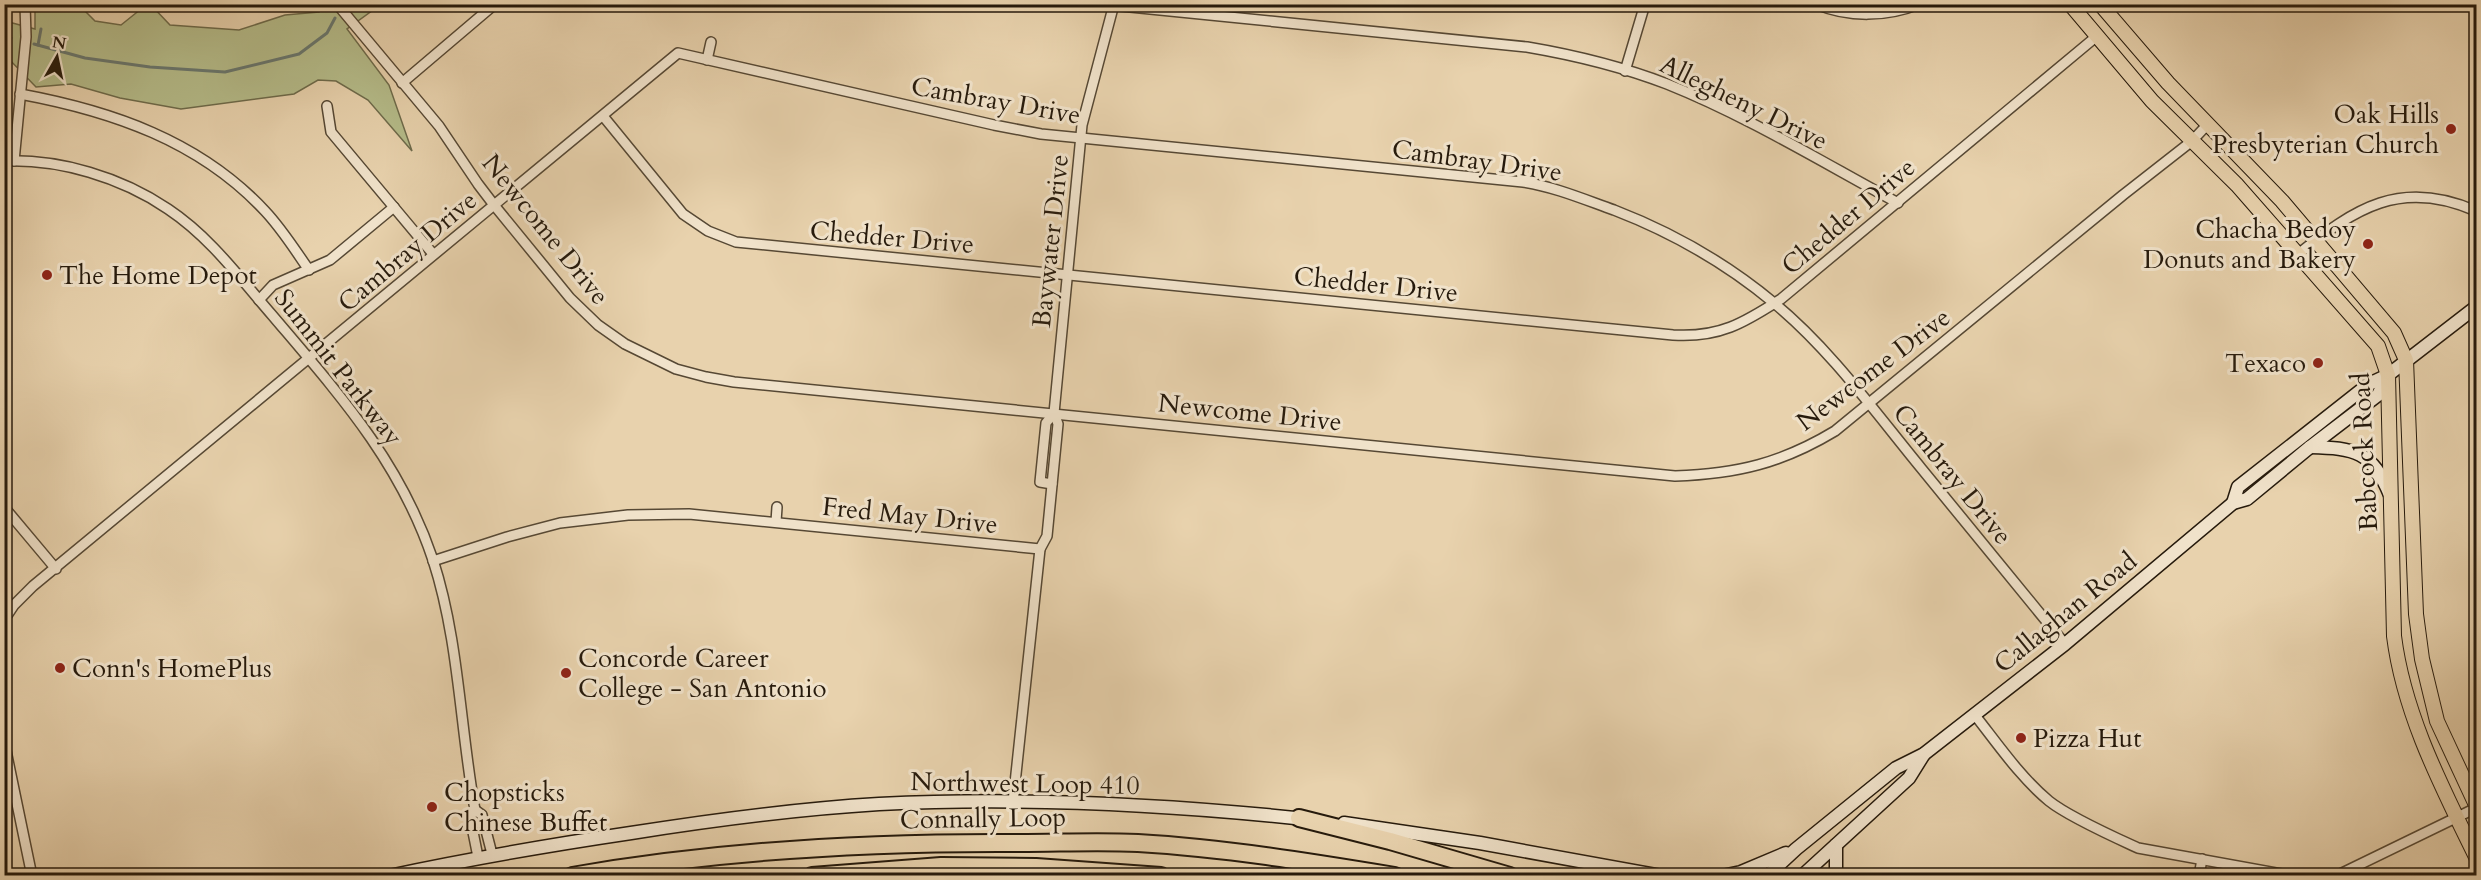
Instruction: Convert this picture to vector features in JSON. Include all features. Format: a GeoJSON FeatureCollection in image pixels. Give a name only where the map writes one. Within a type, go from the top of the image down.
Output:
{"type":"FeatureCollection","features":[{"type":"Feature","properties":{"kind":"highway"},"geometry":{"type":"LineString","coordinates":[[1299,818],[1510,876]]}},
{"type":"Feature","properties":{"kind":"highway","name":"Connally Loop"},"geometry":{"type":"LineString","coordinates":[[572,876],[638,864],[744,854],[855,846],[970,842],[1138,843],[1316,863],[1395,876]]}},
{"type":"Feature","properties":{"kind":"highway","name":"Connally Loop"},"geometry":{"type":"LineString","coordinates":[[812,876],[941,866],[1036,867],[1161,876]]}},
{"type":"Feature","properties":{"kind":"main road","name":"Babcock Road"},"geometry":{"type":"LineString","coordinates":[[2070,4],[2152,101],[2237,185],[2378,346],[2388,375],[2394,636],[2398,664],[2431,763],[2476,857]]}},
{"type":"Feature","properties":{"kind":"main road","name":"Babcock Road"},"geometry":{"type":"LineString","coordinates":[[2100,4],[2159,74],[2260,177],[2394,333],[2406,360],[2418,627],[2429,693],[2437,721],[2476,806]]}},
{"type":"Feature","properties":{"kind":"main road","name":"Callaghan Road"},"geometry":{"type":"LineString","coordinates":[[2233,503],[2238,487],[2369,384],[2388,375],[2476,307]]}},
{"type":"Feature","properties":{"kind":"main road","name":"Callaghan Road"},"geometry":{"type":"LineString","coordinates":[[1767,876],[1796,849],[1896,768],[1924,754],[2065,644],[2233,503],[2247,498],[2378,395],[2388,375]]}},
{"type":"Feature","properties":{"kind":"main road"},"geometry":{"type":"LineString","coordinates":[[2310,447],[2340,448],[2362,455],[2381,473],[2390,497]]}},
{"type":"Feature","properties":{"kind":"main road","name":"Callaghan Road"},"geometry":{"type":"LineString","coordinates":[[1802,876],[1909,778],[1924,754]]}},
{"type":"Feature","properties":{"kind":"main road"},"geometry":{"type":"LineString","coordinates":[[2431,763],[2453,757]]}},
{"type":"Feature","properties":{"kind":"main road","name":"Northwest Loop 410"},"geometry":{"type":"LineString","coordinates":[[389,876],[492,854],[780,813],[880,804],[1013,802],[1167,807],[1299,818],[1413,831],[1660,876]]}},
{"type":"Feature","properties":{"kind":"main road"},"geometry":{"type":"LineString","coordinates":[[1836,844],[1836,876]]}},
{"type":"Feature","properties":{"kind":"main road"},"geometry":{"type":"LineString","coordinates":[[1722,876],[1741,872],[1796,849]]}},
{"type":"Feature","properties":{"kind":"street"},"geometry":{"type":"LineString","coordinates":[[9,161],[26,37],[25,4]]}},
{"type":"Feature","properties":{"kind":"street","name":"Newcome Drive"},"geometry":{"type":"LineString","coordinates":[[337,4],[439,126],[478,184],[570,298],[598,326],[625,344],[676,369],[734,382],[1675,476],[1732,472],[1759,466],[1786,457],[1835,431],[2192,141],[2207,125]]}},
{"type":"Feature","properties":{"kind":"street"},"geometry":{"type":"LineString","coordinates":[[402,83],[495,4]]}},
{"type":"Feature","properties":{"kind":"street","name":"Allegheny Drive"},"geometry":{"type":"LineString","coordinates":[[1100,4],[1527,47],[1625,70],[1666,84],[1725,110],[1898,203]]}},
{"type":"Feature","properties":{"kind":"street"},"geometry":{"type":"LineString","coordinates":[[1625,70],[1645,4]]}},
{"type":"Feature","properties":{"kind":"street"},"geometry":{"type":"LineString","coordinates":[[1816,4],[1835,10],[1865,14],[1895,12],[1919,4]]}},
{"type":"Feature","properties":{"kind":"street","name":"Baywater Drive"},"geometry":{"type":"LineString","coordinates":[[1013,802],[1040,549],[1047,536],[1058,424],[1054,413],[1081,138],[1085,111],[1114,5]]}},
{"type":"Feature","properties":{"kind":"street","name":"Chedder Drive"},"geometry":{"type":"LineString","coordinates":[[603,116],[683,214],[708,231],[736,242],[1686,336],[1713,333],[1732,327],[1751,319],[1774,303],[1898,203],[2097,36]]}},
{"type":"Feature","properties":{"kind":"street"},"geometry":{"type":"LineString","coordinates":[[707,60],[711,42]]}},
{"type":"Feature","properties":{"kind":"street","name":"Cambray Drive"},"geometry":{"type":"LineString","coordinates":[[4,620],[14,605],[56,569],[678,53],[994,125],[1081,138],[1545,185],[1638,219],[1674,236],[1734,273],[1774,303],[1830,359],[1869,404],[2065,644]]}},
{"type":"Feature","properties":{"kind":"street"},"geometry":{"type":"LineString","coordinates":[[20,94],[113,116],[158,133],[187,148],[213,165],[250,195],[281,229],[309,270]]}},
{"type":"Feature","properties":{"kind":"street"},"geometry":{"type":"LineString","coordinates":[[327,106],[331,132],[433,254]]}},
{"type":"Feature","properties":{"kind":"street","name":"Summit Parkway"},"geometry":{"type":"LineString","coordinates":[[9,161],[49,164],[108,179],[146,196],[193,227],[217,249],[362,423],[393,470],[417,517],[433,561],[451,635],[467,765],[475,810],[482,815],[492,854]]}},
{"type":"Feature","properties":{"kind":"street"},"geometry":{"type":"LineString","coordinates":[[2297,255],[2355,212],[2395,199],[2437,198],[2476,211]]}},
{"type":"Feature","properties":{"kind":"street"},"geometry":{"type":"LineString","coordinates":[[259,300],[273,285],[330,260],[394,207]]}},
{"type":"Feature","properties":{"kind":"street","name":"Baywater Drive"},"geometry":{"type":"LineString","coordinates":[[1052,484],[1040,482],[1046,423],[1054,413]]}},
{"type":"Feature","properties":{"kind":"street"},"geometry":{"type":"LineString","coordinates":[[1041,471],[1053,472]]}},
{"type":"Feature","properties":{"kind":"street"},"geometry":{"type":"LineString","coordinates":[[4,507],[56,569]]}},
{"type":"Feature","properties":{"kind":"street"},"geometry":{"type":"LineString","coordinates":[[776,522],[777,507]]}},
{"type":"Feature","properties":{"kind":"street","name":"Fred May Drive"},"geometry":{"type":"LineString","coordinates":[[433,561],[560,523],[628,515],[689,514],[1040,549]]}},
{"type":"Feature","properties":{"kind":"street"},"geometry":{"type":"LineString","coordinates":[[1974,714],[2032,786],[2050,802],[2119,839],[2138,848],[2293,876]]}},
{"type":"Feature","properties":{"kind":"street"},"geometry":{"type":"LineString","coordinates":[[4,741],[32,876]]}},
{"type":"Feature","properties":{"kind":"street"},"geometry":{"type":"LineString","coordinates":[[2336,876],[2476,806]]}},
{"type":"Feature","properties":{"kind":"street","name":"Summit Parkway"},"geometry":{"type":"LineString","coordinates":[[475,810],[470,817],[478,857]]}},
{"type":"Feature","properties":{"kind":"street"},"geometry":{"type":"LineString","coordinates":[[2199,876],[2202,859]]}},
{"type":"Feature","properties":{"kind":"green space"},"geometry":{"type":"Polygon","coordinates":[[[35,5],[79,5],[95,21],[121,25],[146,5],[151,5],[170,25],[239,30],[285,15],[319,12],[329,5],[380,5],[347,29],[389,85],[412,151],[368,100],[336,81],[318,80],[294,94],[181,109],[120,98],[71,84],[36,87],[5,55],[5,21],[35,29],[35,5]]]}},
{"type":"Feature","properties":{"kind":"waterway"},"geometry":{"type":"LineString","coordinates":[[34,44],[85,58],[150,67],[225,72],[299,54],[327,33],[335,18]]}},
{"type":"Feature","properties":{"kind":"waterway"},"geometry":{"type":"LineString","coordinates":[[38,45],[41,29]]}},
{"type":"Feature","properties":{"kind":"waterway"},"geometry":{"type":"LineString","coordinates":[[4,36],[11,38]]}},
{"type":"Feature","properties":{"kind":"place","name":"Oak Hills Presbyterian Church"},"geometry":{"type":"Point","coordinates":[2451,129]}},
{"type":"Feature","properties":{"kind":"place","name":"Chacha Bedoy Donuts and Bakery"},"geometry":{"type":"Point","coordinates":[2368,244]}},
{"type":"Feature","properties":{"kind":"place","name":"The Home Depot"},"geometry":{"type":"Point","coordinates":[47,275]}},
{"type":"Feature","properties":{"kind":"place","name":"Texaco"},"geometry":{"type":"Point","coordinates":[2318,363]}},
{"type":"Feature","properties":{"kind":"place","name":"Conn's HomePlus"},"geometry":{"type":"Point","coordinates":[60,668]}},
{"type":"Feature","properties":{"kind":"place","name":"Concorde Career College - San Antonio"},"geometry":{"type":"Point","coordinates":[566,673]}},
{"type":"Feature","properties":{"kind":"place","name":"Pizza Hut"},"geometry":{"type":"Point","coordinates":[2021,738]}},
{"type":"Feature","properties":{"kind":"place","name":"Chopsticks Chinese Buffet"},"geometry":{"type":"Point","coordinates":[432,807]}}]}
